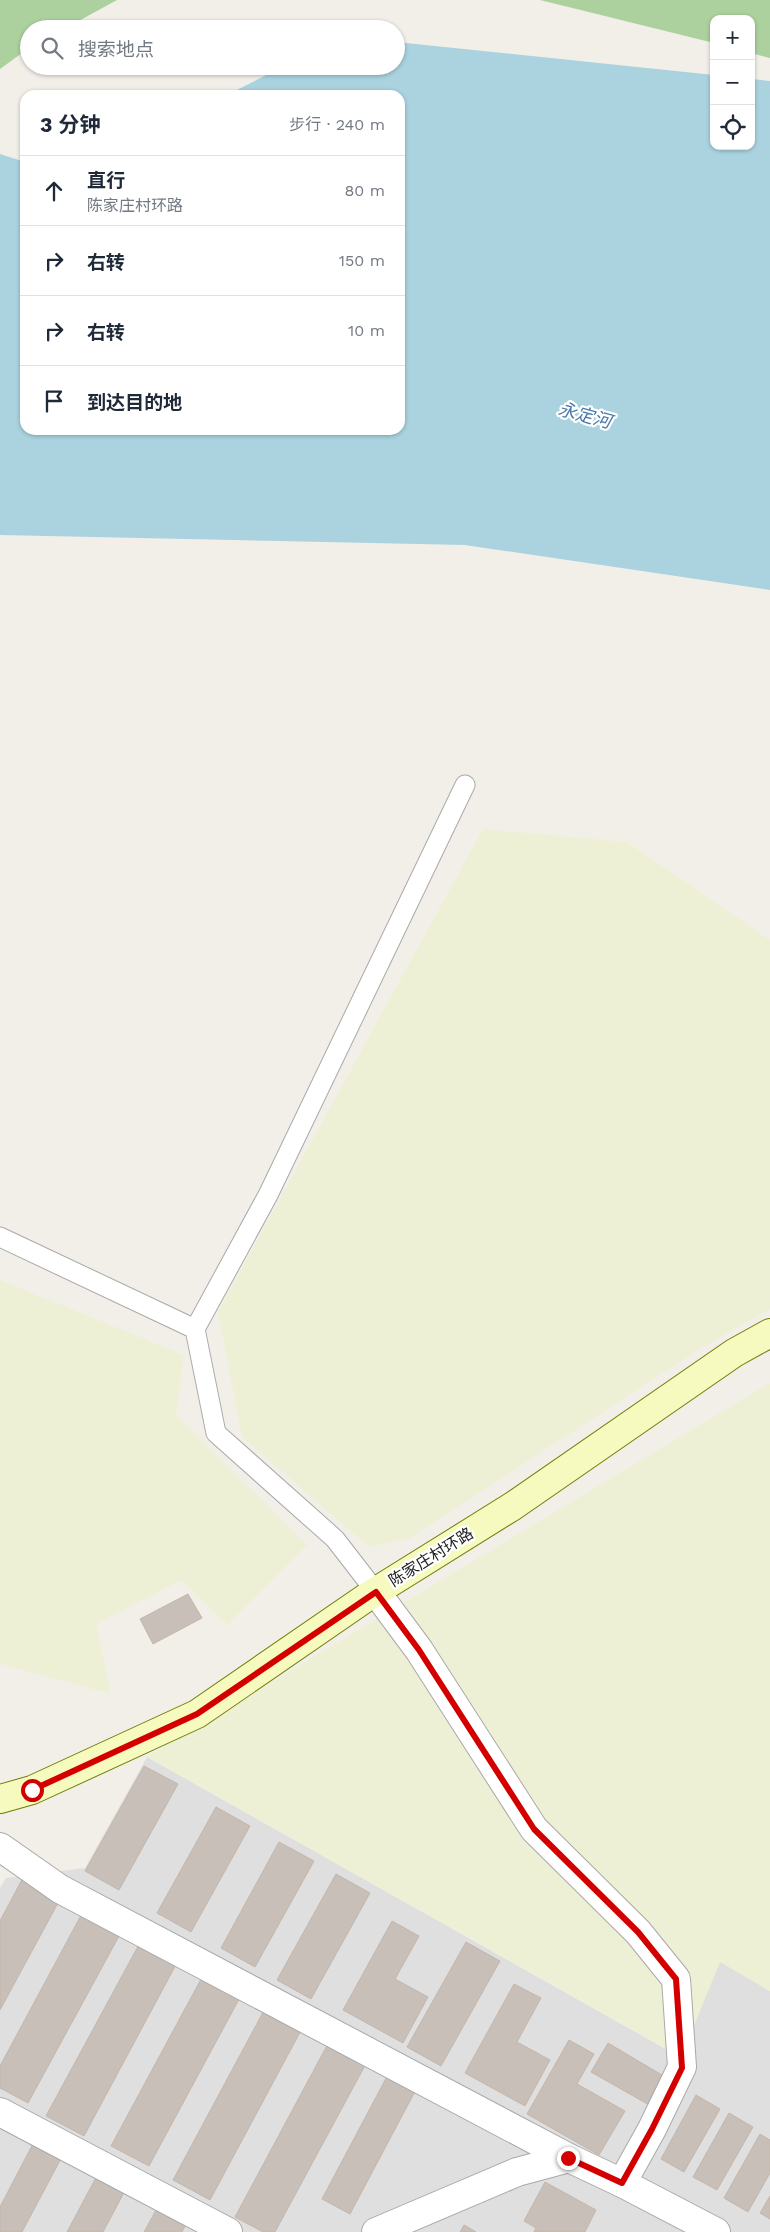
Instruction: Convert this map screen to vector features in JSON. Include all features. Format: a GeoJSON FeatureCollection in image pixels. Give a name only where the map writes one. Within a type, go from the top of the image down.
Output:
{"type":"FeatureCollection","features":[{"type":"Feature","properties":{"kind":"street","name":"陈家庄村环路"},"geometry":{"type":"LineString","coordinates":[[0,1800],[32,1790],[197,1714],[376,1592],[513,1506],[734,1353],[770,1333]]}},
{"type":"Feature","properties":{"kind":"street"},"geometry":{"type":"LineString","coordinates":[[376,1592],[419,1650],[534,1829],[638,1932],[676,1979],[682,2068],[652,2129],[622,2183]]}},
{"type":"Feature","properties":{"kind":"street"},"geometry":{"type":"LineString","coordinates":[[0,1847],[60,1889],[568,2158],[622,2183],[716,2232]]}},
{"type":"Feature","properties":{"kind":"street"},"geometry":{"type":"LineString","coordinates":[[0,2112],[228,2232]]}},
{"type":"Feature","properties":{"kind":"street"},"geometry":{"type":"LineString","coordinates":[[376,2232],[517,2172],[568,2158]]}},
{"type":"Feature","properties":{"kind":"lane"},"geometry":{"type":"LineString","coordinates":[[376,1592],[335,1539],[216,1433],[195,1329],[268,1195],[465,785]]}},
{"type":"Feature","properties":{"kind":"lane"},"geometry":{"type":"LineString","coordinates":[[0,1237],[195,1329]]}},
{"type":"Feature","properties":{"kind":"shaded area"},"geometry":{"type":"Polygon","coordinates":[[[147,1757],[680,2057],[720,1961],[770,1991],[770,2232],[0,2232],[0,1888],[6,1878],[85,1868],[147,1757]]]}},
{"type":"Feature","properties":{"kind":"green space"},"geometry":{"type":"Polygon","coordinates":[[[0,0],[117,0],[80,20],[20,20],[20,55],[0,69],[0,0]]]}},
{"type":"Feature","properties":{"kind":"green space"},"geometry":{"type":"Polygon","coordinates":[[[540,0],[770,0],[770,58],[755,54],[755,15],[710,15],[710,42],[540,0]]]}},
{"type":"Feature","properties":{"kind":"green space"},"geometry":{"type":"Polygon","coordinates":[[[483,829],[627,842],[770,940],[770,1309],[701,1348],[410,1538],[369,1547],[242,1437],[218,1312],[483,829]]]}},
{"type":"Feature","properties":{"kind":"green space"},"geometry":{"type":"Polygon","coordinates":[[[0,1280],[184,1355],[176,1415],[307,1545],[227,1625],[181,1580],[96,1624],[111,1694],[0,1664],[0,1280]]]}},
{"type":"Feature","properties":{"kind":"green space"},"geometry":{"type":"Polygon","coordinates":[[[770,1383],[770,1991],[720,1962],[681,2057],[147,1757],[770,1383]]]}},
{"type":"Feature","properties":{"kind":"water","name":"永定河"},"geometry":{"type":"Polygon","coordinates":[[[405,43],[710,75],[710,150],[755,150],[755,79],[770,81],[770,590],[465,545],[0,535],[0,154],[20,160],[20,435],[405,435],[405,90],[237,90],[266,75],[405,75],[405,43]]]}},
{"type":"Feature","properties":{"kind":"building"},"geometry":{"type":"Polygon","coordinates":[[[188,1594],[202,1618],[153,1644],[140,1619],[188,1594]]]}},
{"type":"Feature","properties":{"kind":"building"},"geometry":{"type":"Polygon","coordinates":[[[144,1766],[178,1784],[119,1890],[85,1871],[144,1766]]]}},
{"type":"Feature","properties":{"kind":"building"},"geometry":{"type":"Polygon","coordinates":[[[216,1807],[250,1826],[191,1932],[157,1913],[216,1807]]]}},
{"type":"Feature","properties":{"kind":"building"},"geometry":{"type":"Polygon","coordinates":[[[279,1842],[314,1861],[255,1967],[221,1948],[279,1842]]]}},
{"type":"Feature","properties":{"kind":"building"},"geometry":{"type":"Polygon","coordinates":[[[26,1872],[64,1892],[0,2010],[0,1921],[26,1872]]]}},
{"type":"Feature","properties":{"kind":"building"},"geometry":{"type":"Polygon","coordinates":[[[336,1874],[370,1893],[311,1999],[277,1980],[336,1874]]]}},
{"type":"Feature","properties":{"kind":"building"},"geometry":{"type":"Polygon","coordinates":[[[86,1906],[124,1927],[28,2103],[0,2088],[0,2066],[86,1906]]]}},
{"type":"Feature","properties":{"kind":"building"},"geometry":{"type":"Polygon","coordinates":[[[392,1921],[419,1936],[395,1979],[428,1997],[403,2043],[343,2010],[392,1921]]]}},
{"type":"Feature","properties":{"kind":"building"},"geometry":{"type":"Polygon","coordinates":[[[142,1939],[179,1959],[84,2136],[46,2116],[142,1939]]]}},
{"type":"Feature","properties":{"kind":"building"},"geometry":{"type":"Polygon","coordinates":[[[466,1942],[500,1961],[441,2066],[407,2047],[466,1942]]]}},
{"type":"Feature","properties":{"kind":"building"},"geometry":{"type":"Polygon","coordinates":[[[206,1970],[244,1990],[149,2166],[111,2146],[206,1970]]]}},
{"type":"Feature","properties":{"kind":"building"},"geometry":{"type":"Polygon","coordinates":[[[514,1984],[541,1998],[517,2042],[550,2060],[525,2106],[465,2073],[514,1984]]]}},
{"type":"Feature","properties":{"kind":"building"},"geometry":{"type":"Polygon","coordinates":[[[268,2003],[305,2023],[210,2200],[173,2180],[268,2003]]]}},
{"type":"Feature","properties":{"kind":"building"},"geometry":{"type":"Polygon","coordinates":[[[330,2040],[368,2060],[275,2232],[263,2232],[235,2217],[330,2040]]]}},
{"type":"Feature","properties":{"kind":"building"},"geometry":{"type":"Polygon","coordinates":[[[569,2040],[594,2054],[577,2084],[625,2111],[599,2155],[527,2114],[569,2040]]]}},
{"type":"Feature","properties":{"kind":"building"},"geometry":{"type":"Polygon","coordinates":[[[608,2043],[667,2078],[651,2106],[591,2072],[608,2043]]]}},
{"type":"Feature","properties":{"kind":"building"},"geometry":{"type":"Polygon","coordinates":[[[392,2067],[420,2082],[350,2214],[322,2199],[392,2067]]]}},
{"type":"Feature","properties":{"kind":"building"},"geometry":{"type":"Polygon","coordinates":[[[696,2095],[720,2109],[684,2172],[661,2159],[696,2095]]]}},
{"type":"Feature","properties":{"kind":"building"},"geometry":{"type":"Polygon","coordinates":[[[729,2113],[753,2127],[717,2190],[693,2177],[729,2113]]]}},
{"type":"Feature","properties":{"kind":"building"},"geometry":{"type":"Polygon","coordinates":[[[760,2134],[770,2140],[770,2173],[748,2212],[724,2198],[760,2134]]]}},
{"type":"Feature","properties":{"kind":"building"},"geometry":{"type":"Polygon","coordinates":[[[37,2136],[65,2151],[22,2232],[0,2232],[0,2207],[37,2136]]]}},
{"type":"Feature","properties":{"kind":"building"},"geometry":{"type":"Polygon","coordinates":[[[100,2170],[128,2185],[103,2232],[67,2232],[100,2170]]]}},
{"type":"Feature","properties":{"kind":"building"},"geometry":{"type":"Polygon","coordinates":[[[545,2182],[596,2210],[585,2232],[534,2232],[536,2228],[524,2221],[545,2182]]]}},
{"type":"Feature","properties":{"kind":"building"},"geometry":{"type":"Polygon","coordinates":[[[770,2196],[770,2219],[760,2213],[770,2196]]]}},
{"type":"Feature","properties":{"kind":"building"},"geometry":{"type":"Polygon","coordinates":[[[161,2201],[190,2216],[182,2232],[144,2232],[161,2201]]]}},
{"type":"Feature","properties":{"kind":"building"},"geometry":{"type":"Polygon","coordinates":[[[464,2225],[476,2232],[460,2232],[464,2225]]]}},
{"type":"Feature","properties":{"kind":"route"},"geometry":{"type":"LineString","coordinates":[[32,1790],[197,1714],[376,1592],[419,1650],[534,1829],[638,1932],[676,1979],[682,2068],[652,2129],[622,2183],[568,2158]]}}]}
